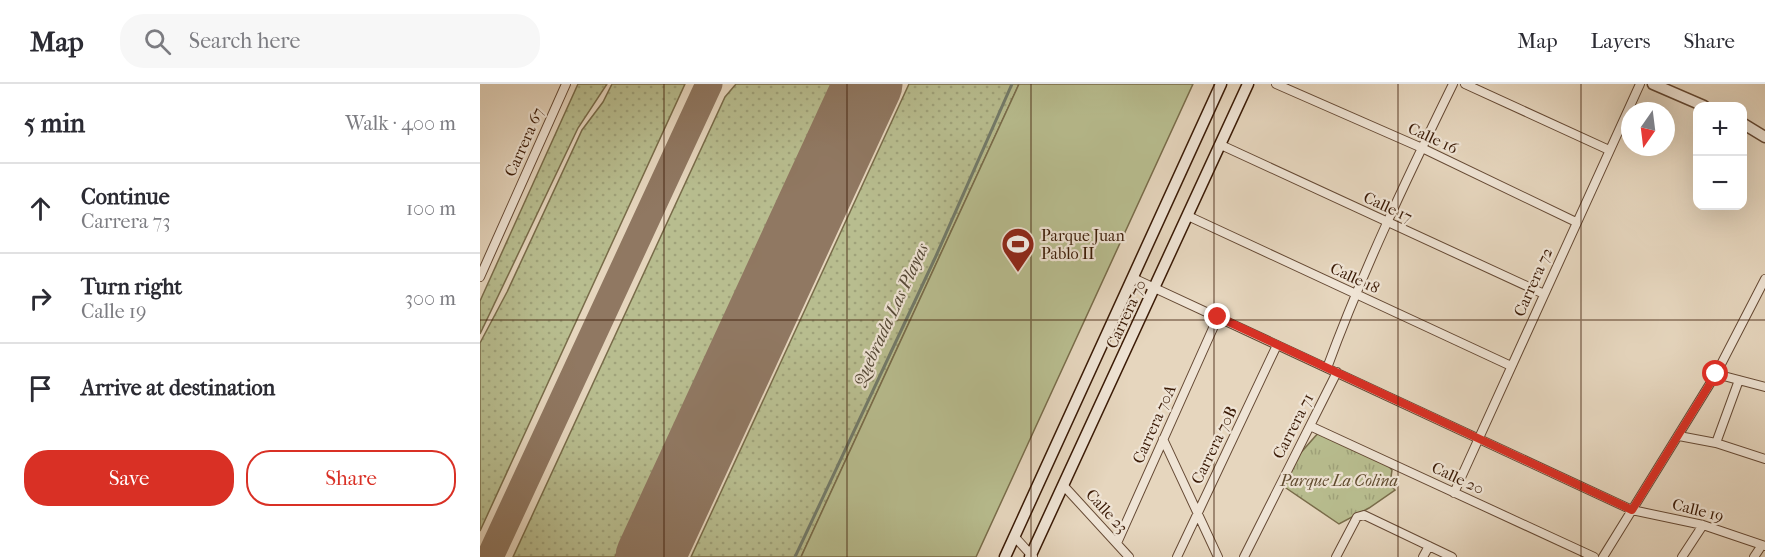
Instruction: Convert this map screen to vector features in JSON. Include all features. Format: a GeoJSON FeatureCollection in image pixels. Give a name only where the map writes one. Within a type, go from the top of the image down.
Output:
{"type":"FeatureCollection","features":[{"type":"Feature","properties":{"kind":"main road","name":"Carrera 70"},"geometry":{"type":"LineString","coordinates":[[1005,557],[1221,84]]}},
{"type":"Feature","properties":{"kind":"main road","name":"Carrera 70"},"geometry":{"type":"LineString","coordinates":[[1031,556],[1248,84]]}},
{"type":"Feature","properties":{"kind":"main road"},"geometry":{"type":"LineString","coordinates":[[1653,84],[1695,102]]}},
{"type":"Feature","properties":{"kind":"main road"},"geometry":{"type":"LineString","coordinates":[[1747,126],[1765,137]]}},
{"type":"Feature","properties":{"kind":"street","name":"Carrera 67"},"geometry":{"type":"LineString","coordinates":[[480,277],[566,84]]}},
{"type":"Feature","properties":{"kind":"street","name":"Calle 16"},"geometry":{"type":"LineString","coordinates":[[1276,84],[1422,148],[1576,222]]}},
{"type":"Feature","properties":{"kind":"street"},"geometry":{"type":"LineString","coordinates":[[1327,368],[1354,294],[1385,223],[1453,84]]}},
{"type":"Feature","properties":{"kind":"street"},"geometry":{"type":"LineString","coordinates":[[1465,84],[1609,150]]}},
{"type":"Feature","properties":{"kind":"street","name":"Carrera 72"},"geometry":{"type":"LineString","coordinates":[[1454,492],[1640,84]]}},
{"type":"Feature","properties":{"kind":"street","name":"Calle 17"},"geometry":{"type":"LineString","coordinates":[[1221,145],[1385,223],[1544,294]]}},
{"type":"Feature","properties":{"kind":"street","name":"Calle 18"},"geometry":{"type":"LineString","coordinates":[[1188,216],[1511,366]]}},
{"type":"Feature","properties":{"kind":"street","name":"Calle 19"},"geometry":{"type":"LineString","coordinates":[[1133,278],[1632,510],[1703,525],[1763,545]]}},
{"type":"Feature","properties":{"kind":"street"},"geometry":{"type":"LineString","coordinates":[[1603,557],[1716,374],[1765,279]]}},
{"type":"Feature","properties":{"kind":"street","name":"Carrera 70A"},"geometry":{"type":"LineString","coordinates":[[1117,543],[1218,317]]}},
{"type":"Feature","properties":{"kind":"street","name":"Carrera 70B"},"geometry":{"type":"LineString","coordinates":[[1177,557],[1277,345]]}},
{"type":"Feature","properties":{"kind":"street","name":"Carrera 71"},"geometry":{"type":"LineString","coordinates":[[1244,557],[1337,372]]}},
{"type":"Feature","properties":{"kind":"street"},"geometry":{"type":"LineString","coordinates":[[1716,374],[1765,387]]}},
{"type":"Feature","properties":{"kind":"street"},"geometry":{"type":"LineString","coordinates":[[1716,443],[1738,380]]}},
{"type":"Feature","properties":{"kind":"street","name":"Calle 20"},"geometry":{"type":"LineString","coordinates":[[1310,426],[1594,557]]}},
{"type":"Feature","properties":{"kind":"street"},"geometry":{"type":"LineString","coordinates":[[1679,436],[1716,443],[1765,459]]}},
{"type":"Feature","properties":{"kind":"street"},"geometry":{"type":"LineString","coordinates":[[1163,439],[1218,557]]}},
{"type":"Feature","properties":{"kind":"street","name":"Calle 23"},"geometry":{"type":"LineString","coordinates":[[1064,485],[1130,557]]}},
{"type":"Feature","properties":{"kind":"street"},"geometry":{"type":"LineString","coordinates":[[1336,557],[1357,517],[1364,515],[1452,557]]}},
{"type":"Feature","properties":{"kind":"street"},"geometry":{"type":"LineString","coordinates":[[1682,557],[1703,525]]}},
{"type":"Feature","properties":{"kind":"street"},"geometry":{"type":"LineString","coordinates":[[1014,536],[1031,556]]}},
{"type":"Feature","properties":{"kind":"street"},"geometry":{"type":"LineString","coordinates":[[1754,557],[1763,545]]}},
{"type":"Feature","properties":{"kind":"street"},"geometry":{"type":"LineString","coordinates":[[1423,557],[1428,546]]}},
{"type":"Feature","properties":{"kind":"green space"},"geometry":{"type":"Polygon","coordinates":[[[578,84],[607,84],[578,128],[480,334],[480,301],[578,84]]]}},
{"type":"Feature","properties":{"kind":"green space"},"geometry":{"type":"Polygon","coordinates":[[[612,84],[685,84],[480,531],[480,343],[507,292],[582,130],[603,102],[612,84]]]}},
{"type":"Feature","properties":{"kind":"green space"},"geometry":{"type":"Polygon","coordinates":[[[736,84],[832,84],[615,557],[513,557],[725,97],[736,84]]]}},
{"type":"Feature","properties":{"kind":"green space"},"geometry":{"type":"Polygon","coordinates":[[[909,84],[1019,84],[801,557],[691,557],[909,84]]]}},
{"type":"Feature","properties":{"kind":"green space","name":"Parque Juan Pablo II"},"geometry":{"type":"Polygon","coordinates":[[[1019,84],[1193,84],[976,557],[801,557],[1019,84]]]}},
{"type":"Feature","properties":{"kind":"green space","name":"Parque La Colina"},"geometry":{"type":"Polygon","coordinates":[[[1320,431],[1383,460],[1392,470],[1390,484],[1395,490],[1369,508],[1339,524],[1286,488],[1284,486],[1297,457],[1320,431]]]}},
{"type":"Feature","properties":{"kind":"waterway","name":"Quebrada Las Playas"},"geometry":{"type":"LineString","coordinates":[[795,557],[936,256],[1012,84]]}},
{"type":"Feature","properties":{"kind":"taxiway"},"geometry":{"type":"LineString","coordinates":[[490,557],[709,84]]}},
{"type":"Feature","properties":{"kind":"runway"},"geometry":{"type":"LineString","coordinates":[[650,557],[868,84]]}},
{"type":"Feature","properties":{"kind":"place","name":"Parque Juan Pablo II"},"geometry":{"type":"Point","coordinates":[1018,273]}},
{"type":"Feature","properties":{"kind":"route"},"geometry":{"type":"LineString","coordinates":[[1218,317],[1632,510],[1716,374]]}}]}
